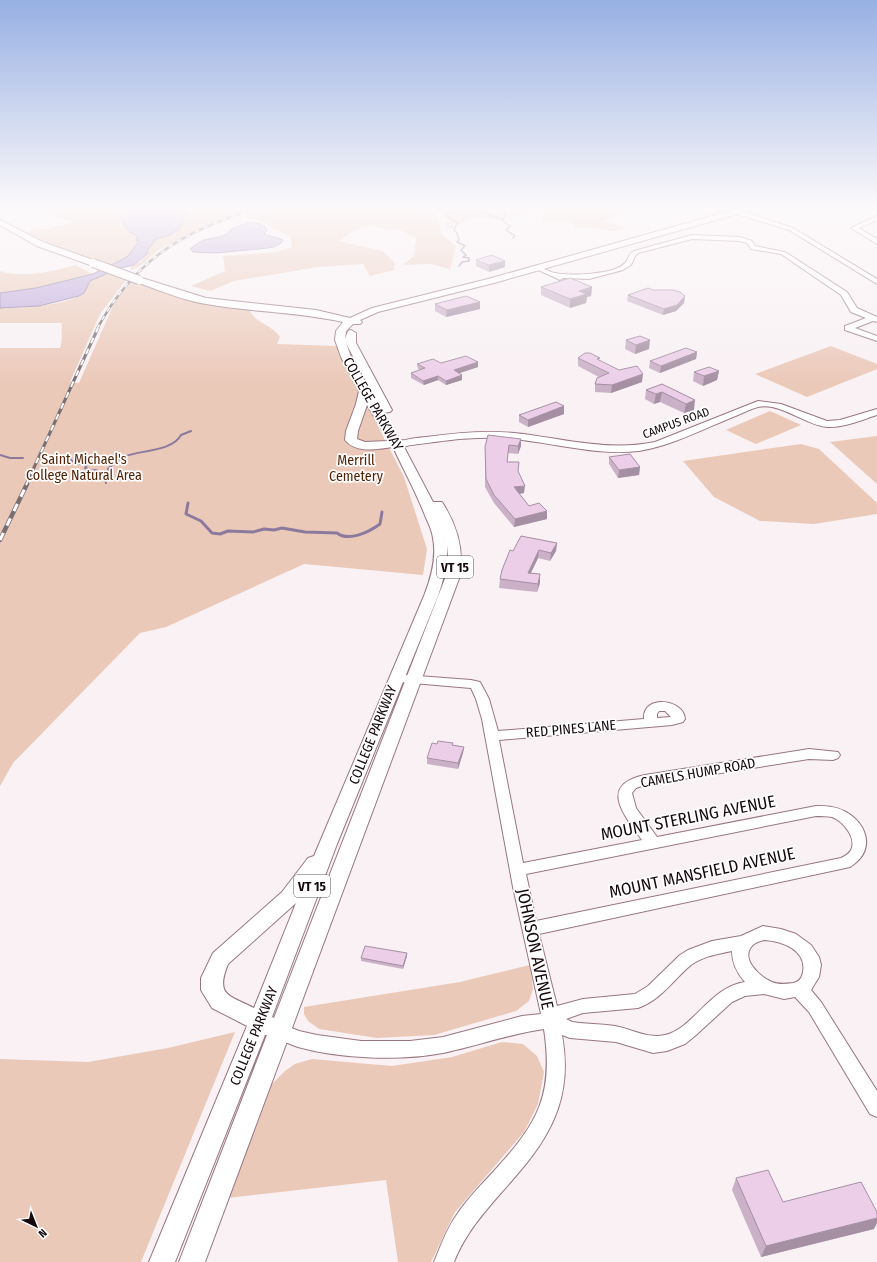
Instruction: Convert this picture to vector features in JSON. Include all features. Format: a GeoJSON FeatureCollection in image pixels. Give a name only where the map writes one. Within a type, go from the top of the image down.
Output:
{"type":"FeatureCollection","features":[{"type":"Feature","properties":{"kind":"main road"},"geometry":{"type":"LineString","coordinates":[[101,266],[183,295],[210,302],[302,311],[354,323],[458,290],[544,266]]}},
{"type":"Feature","properties":{"kind":"main road","name":"COLLEGE PARKWAY"},"geometry":{"type":"LineString","coordinates":[[354,323],[340,336],[341,346],[364,392],[386,419]]}},
{"type":"Feature","properties":{"kind":"main road","name":"COLLEGE PARKWAY"},"geometry":{"type":"LineString","coordinates":[[192,1262],[328,844],[414,680],[453,576],[456,560],[452,534],[386,419],[350,342],[350,336],[354,323]]}},
{"type":"Feature","properties":{"kind":"main road"},"geometry":{"type":"LineString","coordinates":[[364,392],[363,405],[350,436],[354,442],[365,446],[401,444]]}},
{"type":"Feature","properties":{"kind":"main road"},"geometry":{"type":"LineString","coordinates":[[356,421],[369,418],[386,419]]}},
{"type":"Feature","properties":{"kind":"main road","name":"COLLEGE PARKWAY"},"geometry":{"type":"LineString","coordinates":[[162,1262],[269,1027],[335,890],[397,678],[438,577],[441,557],[440,538],[434,519],[401,444]]}},
{"type":"Feature","properties":{"kind":"main road"},"geometry":{"type":"LineString","coordinates":[[269,1027],[220,1001],[212,990],[212,978],[220,959],[289,896],[308,873],[328,844]]}},
{"type":"Feature","properties":{"kind":"street"},"geometry":{"type":"LineString","coordinates":[[537,268],[563,280],[573,282],[627,266]]}},
{"type":"Feature","properties":{"kind":"street"},"geometry":{"type":"LineString","coordinates":[[802,266],[844,294],[854,310],[875,319]]}},
{"type":"Feature","properties":{"kind":"street"},"geometry":{"type":"LineString","coordinates":[[851,266],[877,282]]}},
{"type":"Feature","properties":{"kind":"street"},"geometry":{"type":"LineString","coordinates":[[875,319],[848,328],[877,339]]}},
{"type":"Feature","properties":{"kind":"street","name":"CAMPUS ROAD"},"geometry":{"type":"LineString","coordinates":[[401,444],[469,435],[499,435],[522,437],[591,448],[624,449],[646,447],[658,444],[758,404],[778,406],[826,424],[838,423],[877,412]]}},
{"type":"Feature","properties":{"kind":"street","name":"JOHNSON AVENUE"},"geometry":{"type":"LineString","coordinates":[[397,678],[475,685],[481,694],[550,1020],[557,1068],[556,1088],[546,1118],[538,1134],[527,1150],[469,1213],[456,1233],[444,1262]]}},
{"type":"Feature","properties":{"kind":"street","name":"RED PINES LANE"},"geometry":{"type":"LineString","coordinates":[[491,736],[651,722]]}},
{"type":"Feature","properties":{"kind":"street","name":"CAMELS HUMP ROAD"},"geometry":{"type":"LineString","coordinates":[[653,843],[624,798],[624,793],[627,788],[632,785],[648,780],[809,754],[833,755]]}},
{"type":"Feature","properties":{"kind":"street","name":"MOUNT STERLING AVENUE"},"geometry":{"type":"LineString","coordinates":[[518,870],[816,811],[827,811],[837,814],[849,822],[856,833]]}},
{"type":"Feature","properties":{"kind":"street","name":"MOUNT MANSFIELD AVENUE"},"geometry":{"type":"LineString","coordinates":[[530,929],[845,863],[853,860],[858,854],[860,840],[856,833]]}},
{"type":"Feature","properties":{"kind":"street"},"geometry":{"type":"LineString","coordinates":[[269,1027],[298,1038],[338,1046],[375,1050],[410,1049],[443,1045],[522,1024],[550,1020],[564,1011],[583,1006],[638,1001],[654,991],[686,960],[694,955],[712,948],[745,942],[756,935],[771,933],[786,936],[798,944],[808,954],[812,966],[810,978],[806,984],[799,989],[780,991],[765,987],[751,978],[742,966],[740,953],[745,942]]}},
{"type":"Feature","properties":{"kind":"street"},"geometry":{"type":"LineString","coordinates":[[550,1020],[575,1031],[616,1034],[653,1045],[667,1043],[679,1038],[716,1004],[730,994],[743,989],[765,987]]}},
{"type":"Feature","properties":{"kind":"street"},"geometry":{"type":"LineString","coordinates":[[799,989],[815,1007],[877,1108]]}},
{"type":"Feature","properties":{"kind":"green space"},"geometry":{"type":"Polygon","coordinates":[[[77,266],[93,274],[36,288],[0,293],[0,271],[28,274],[77,266]]]}},
{"type":"Feature","properties":{"kind":"green space"},"geometry":{"type":"Polygon","coordinates":[[[131,266],[140,266],[131,270],[131,266]]]}},
{"type":"Feature","properties":{"kind":"green space"},"geometry":{"type":"Polygon","coordinates":[[[224,266],[335,266],[318,267],[234,281],[210,291],[191,286],[225,271],[224,266]]]}},
{"type":"Feature","properties":{"kind":"green space"},"geometry":{"type":"Polygon","coordinates":[[[364,266],[394,266],[394,270],[370,276],[364,266]]]}},
{"type":"Feature","properties":{"kind":"green space"},"geometry":{"type":"Polygon","coordinates":[[[438,266],[451,266],[450,269],[438,266]]]}},
{"type":"Feature","properties":{"kind":"green space"},"geometry":{"type":"Polygon","coordinates":[[[109,273],[127,279],[100,314],[70,382],[79,383],[113,306],[132,281],[186,299],[249,309],[255,318],[277,333],[280,337],[277,344],[337,346],[404,477],[427,549],[423,575],[304,564],[166,627],[140,633],[13,763],[0,786],[0,348],[60,348],[62,323],[0,323],[0,308],[42,306],[74,298],[82,293],[90,281],[109,273]]]}},
{"type":"Feature","properties":{"kind":"green space"},"geometry":{"type":"Polygon","coordinates":[[[831,346],[877,364],[877,369],[807,397],[755,374],[831,346]]]}},
{"type":"Feature","properties":{"kind":"green space"},"geometry":{"type":"Polygon","coordinates":[[[770,411],[801,425],[756,444],[726,430],[770,411]]]}},
{"type":"Feature","properties":{"kind":"green space"},"geometry":{"type":"Polygon","coordinates":[[[877,436],[877,484],[830,442],[877,436]]]}},
{"type":"Feature","properties":{"kind":"green space"},"geometry":{"type":"Polygon","coordinates":[[[801,444],[819,449],[877,503],[877,514],[814,524],[760,521],[714,497],[683,461],[801,444]]]}},
{"type":"Feature","properties":{"kind":"green space"},"geometry":{"type":"Polygon","coordinates":[[[530,965],[533,989],[529,1001],[516,1011],[434,1035],[377,1038],[319,1029],[308,1021],[304,1014],[304,1007],[460,982],[530,965]]]}},
{"type":"Feature","properties":{"kind":"green space"},"geometry":{"type":"Polygon","coordinates":[[[235,1032],[141,1262],[0,1262],[0,1059],[88,1062],[168,1048],[235,1032]]]}},
{"type":"Feature","properties":{"kind":"green space"},"geometry":{"type":"Polygon","coordinates":[[[502,1042],[523,1044],[537,1056],[544,1072],[538,1104],[524,1132],[455,1212],[431,1262],[398,1262],[386,1180],[227,1198],[269,1087],[285,1071],[295,1064],[312,1059],[392,1066],[452,1057],[502,1042]]]}},
{"type":"Feature","properties":{"kind":"shaded area"},"geometry":{"type":"Polygon","coordinates":[[[109,266],[130,266],[120,268],[90,281],[84,293],[79,296],[39,306],[0,308],[0,293],[36,288],[93,274],[109,266]]]}},
{"type":"Feature","properties":{"kind":"building"},"geometry":{"type":"Polygon","coordinates":[[[570,278],[592,287],[579,291],[587,294],[570,299],[541,287],[570,278]]]}},
{"type":"Feature","properties":{"kind":"building"},"geometry":{"type":"Polygon","coordinates":[[[648,288],[653,290],[673,290],[680,292],[685,296],[677,305],[664,309],[628,295],[648,288]]]}},
{"type":"Feature","properties":{"kind":"building"},"geometry":{"type":"Polygon","coordinates":[[[466,296],[480,302],[447,310],[435,304],[466,296]]]}},
{"type":"Feature","properties":{"kind":"building"},"geometry":{"type":"Polygon","coordinates":[[[640,336],[650,340],[636,345],[626,340],[640,336]]]}},
{"type":"Feature","properties":{"kind":"building"},"geometry":{"type":"Polygon","coordinates":[[[686,348],[697,352],[661,366],[650,361],[686,348]]]}},
{"type":"Feature","properties":{"kind":"building"},"geometry":{"type":"Polygon","coordinates":[[[585,353],[590,353],[600,358],[597,359],[619,370],[637,366],[643,374],[612,385],[595,384],[597,378],[609,373],[578,358],[585,353]]]}},
{"type":"Feature","properties":{"kind":"building"},"geometry":{"type":"Polygon","coordinates":[[[466,356],[478,362],[454,370],[462,375],[446,381],[438,376],[423,381],[411,373],[425,368],[417,364],[433,359],[441,363],[466,356]]]}},
{"type":"Feature","properties":{"kind":"building"},"geometry":{"type":"Polygon","coordinates":[[[709,367],[719,371],[704,376],[694,372],[709,367]]]}},
{"type":"Feature","properties":{"kind":"building"},"geometry":{"type":"Polygon","coordinates":[[[662,384],[695,400],[686,404],[662,392],[656,394],[646,390],[662,384]]]}},
{"type":"Feature","properties":{"kind":"building"},"geometry":{"type":"Polygon","coordinates":[[[556,402],[564,406],[528,420],[519,415],[556,402]]]}},
{"type":"Feature","properties":{"kind":"building"},"geometry":{"type":"Polygon","coordinates":[[[488,435],[521,439],[518,446],[509,445],[507,462],[519,462],[518,471],[525,486],[514,487],[529,506],[539,503],[547,511],[515,519],[494,495],[486,479],[485,447],[488,435]]]}},
{"type":"Feature","properties":{"kind":"building"},"geometry":{"type":"Polygon","coordinates":[[[630,454],[640,467],[619,470],[609,457],[630,454]]]}},
{"type":"Feature","properties":{"kind":"building"},"geometry":{"type":"Polygon","coordinates":[[[521,536],[557,543],[551,553],[539,550],[528,573],[540,574],[538,584],[500,579],[510,550],[513,551],[521,536]]]}},
{"type":"Feature","properties":{"kind":"building"},"geometry":{"type":"Polygon","coordinates":[[[438,741],[453,743],[452,745],[464,747],[458,763],[427,758],[432,743],[437,744],[438,741]]]}},
{"type":"Feature","properties":{"kind":"building"},"geometry":{"type":"Polygon","coordinates":[[[365,946],[407,953],[403,966],[361,958],[365,946]]]}},
{"type":"Feature","properties":{"kind":"building"},"geometry":{"type":"Polygon","coordinates":[[[768,1170],[783,1202],[861,1182],[877,1212],[877,1218],[766,1246],[736,1178],[768,1170]]]}},
{"type":"Feature","properties":{"kind":"waterway"},"geometry":{"type":"LineString","coordinates":[[99,473],[109,471],[108,469],[123,457],[163,448],[177,441],[181,435],[191,431]]}},
{"type":"Feature","properties":{"kind":"waterway"},"geometry":{"type":"LineString","coordinates":[[0,455],[10,458],[23,458]]}},
{"type":"Feature","properties":{"kind":"waterway"},"geometry":{"type":"LineString","coordinates":[[59,456],[67,457],[77,464],[87,464],[85,468],[89,469],[90,471],[96,470],[99,473]]}},
{"type":"Feature","properties":{"kind":"waterway"},"geometry":{"type":"LineString","coordinates":[[99,473],[103,476],[106,483]]}},
{"type":"Feature","properties":{"kind":"waterway"},"geometry":{"type":"LineString","coordinates":[[188,503],[186,514],[201,521],[212,533],[220,534],[228,531],[253,532],[264,529],[274,530],[282,528],[305,532],[337,533],[347,537],[365,533],[380,524],[382,512]]}},
{"type":"Feature","properties":{"kind":"railway"},"geometry":{"type":"LineString","coordinates":[[97,329],[112,304],[128,283],[144,266]]}},
{"type":"Feature","properties":{"kind":"railway"},"geometry":{"type":"LineString","coordinates":[[26,485],[98,328]]}},
{"type":"Feature","properties":{"kind":"railway"},"geometry":{"type":"LineString","coordinates":[[0,540],[27,484]]}},
{"type":"Feature","properties":{"kind":"park label","name":"Saint Michael's College Natural Area"},"geometry":{"type":"Point","coordinates":[84,468]}},
{"type":"Feature","properties":{"kind":"park label","name":"Merrill Cemetery"},"geometry":{"type":"Point","coordinates":[356,468]}}]}
